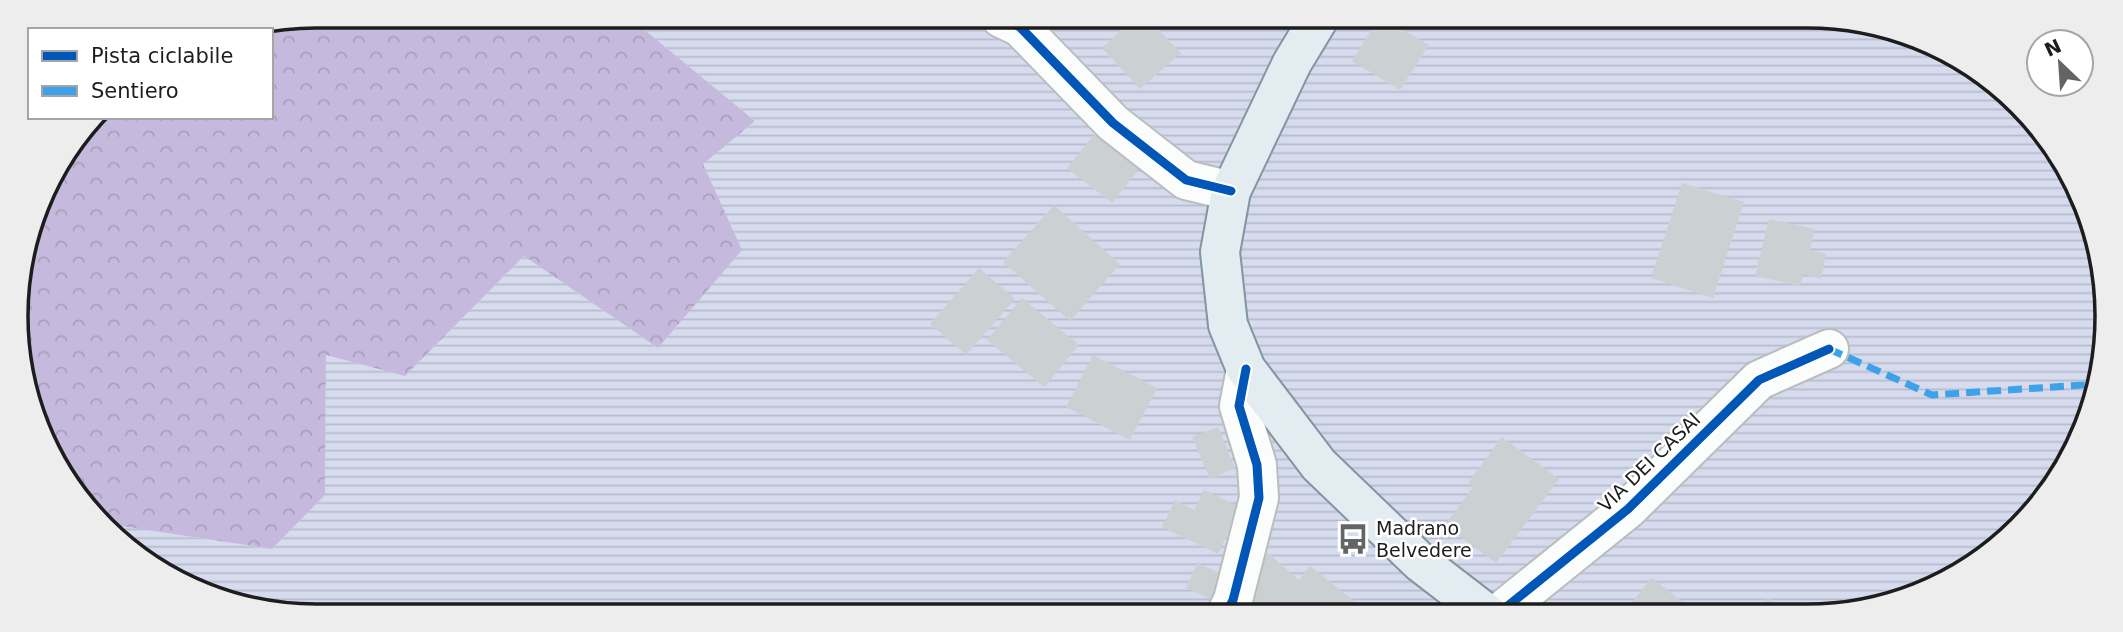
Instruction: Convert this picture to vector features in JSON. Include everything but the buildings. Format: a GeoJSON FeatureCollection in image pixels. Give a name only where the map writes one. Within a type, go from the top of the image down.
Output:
{"type":"FeatureCollection","features":[{"type":"Feature","properties":{"kind":"main road"},"geometry":{"type":"LineString","coordinates":[[1313,28],[1292,63],[1231,191],[1220,252],[1228,325],[1246,369],[1319,465],[1421,563],[1474,604]]}},
{"type":"Feature","properties":{"kind":"street"},"geometry":{"type":"LineString","coordinates":[[1021,28],[1113,123],[1186,180],[1231,191]]}},
{"type":"Feature","properties":{"kind":"street","name":"VIA DEI CASAI"},"geometry":{"type":"LineString","coordinates":[[1510,604],[1628,509],[1759,380],[1829,349]]}},
{"type":"Feature","properties":{"kind":"street"},"geometry":{"type":"LineString","coordinates":[[1237,604],[1259,498],[1257,465],[1238,406],[1246,369]]}},
{"type":"Feature","properties":{"kind":"shaded area"},"geometry":{"type":"Polygon","coordinates":[[[642,28],[1845,30],[1900,43],[1951,67],[1997,99],[2024,126],[2056,172],[2080,223],[2093,278],[2093,354],[2080,409],[2065,443],[2046,476],[2011,520],[1967,555],[1934,574],[1900,589],[1845,602],[316,604],[278,602],[223,589],[172,565],[118,526],[272,549],[325,495],[326,355],[405,376],[524,256],[658,348],[703,163],[755,121],[642,28]]]}},
{"type":"Feature","properties":{"kind":"green space"},"geometry":{"type":"Polygon","coordinates":[[[642,28],[755,121],[703,164],[742,250],[658,348],[524,256],[405,376],[326,355],[325,495],[272,549],[118,526],[99,506],[77,476],[43,409],[30,354],[30,278],[43,223],[58,189],[77,156],[106,119],[273,119],[273,31],[278,30],[642,28]]]}},
{"type":"Feature","properties":{"kind":"marked path"},"geometry":{"type":"LineString","coordinates":[[1829,349],[1932,395],[2086,385]]}},
{"type":"Feature","properties":{"kind":"cycle path"},"geometry":{"type":"LineString","coordinates":[[1021,28],[1113,123],[1186,180],[1231,191]]}},
{"type":"Feature","properties":{"kind":"cycle path"},"geometry":{"type":"LineString","coordinates":[[1510,604],[1628,509],[1759,380],[1829,349]]}},
{"type":"Feature","properties":{"kind":"cycle path"},"geometry":{"type":"LineString","coordinates":[[1231,604],[1259,498],[1257,465],[1239,406],[1246,369]]}},
{"type":"Feature","properties":{"kind":"place","name":"Madrano Belvedere"},"geometry":{"type":"Point","coordinates":[1353,539]}}]}
